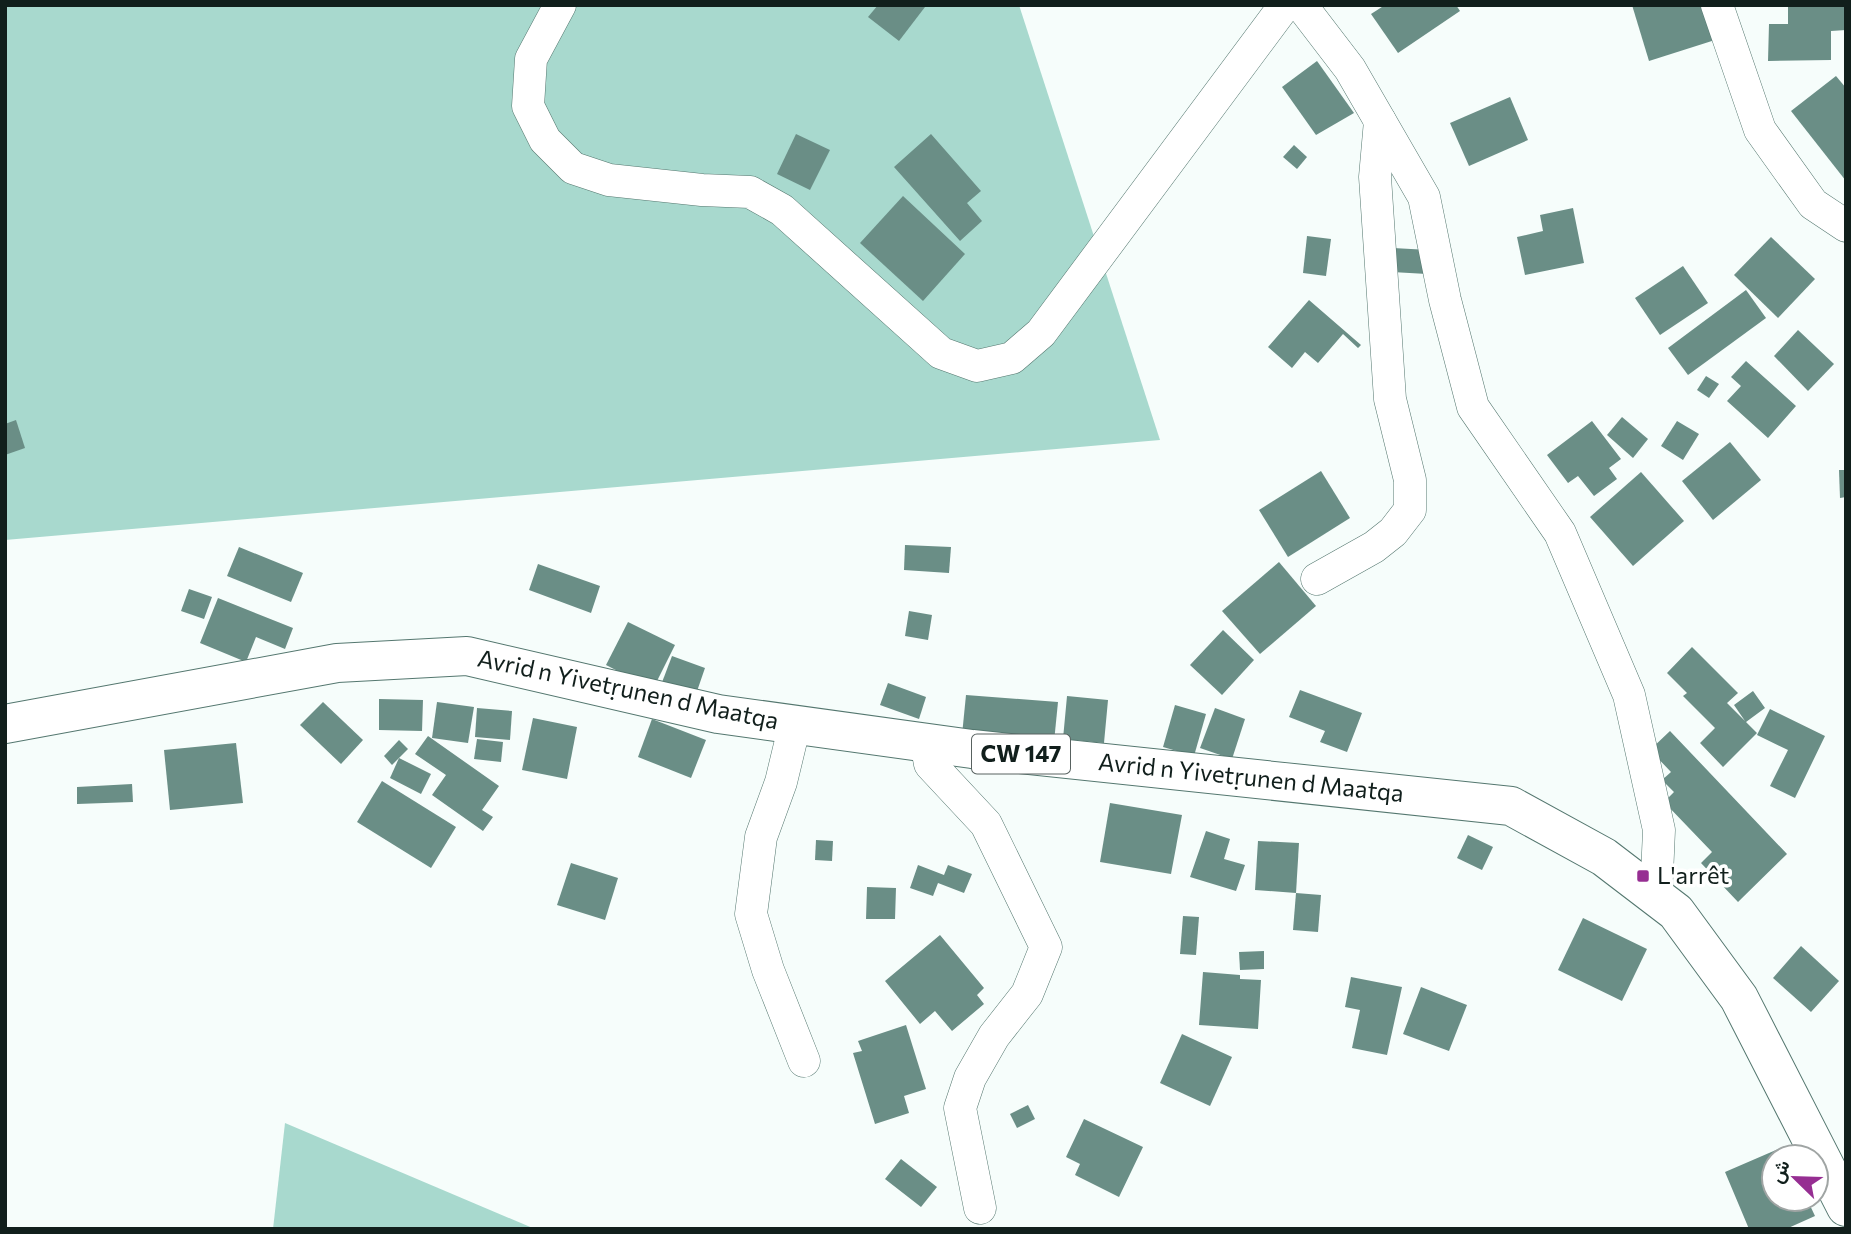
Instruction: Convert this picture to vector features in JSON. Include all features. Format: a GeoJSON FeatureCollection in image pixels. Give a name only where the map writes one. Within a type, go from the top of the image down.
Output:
{"type":"FeatureCollection","features":[{"type":"Feature","properties":{"kind":"main road","name":"Avrid n Yivetṛunen d Maatqa"},"geometry":{"type":"LineString","coordinates":[[5,724],[337,663],[467,656],[718,713],[926,742],[1511,806],[1604,858],[1676,912],[1739,998],[1846,1207]]}},
{"type":"Feature","properties":{"kind":"street"},"geometry":{"type":"LineString","coordinates":[[561,5],[531,59],[528,106],[545,140],[573,168],[609,180],[750,192],[782,210],[941,353],[977,366],[1012,358],[1041,333],[1284,5]]}},
{"type":"Feature","properties":{"kind":"street"},"geometry":{"type":"LineString","coordinates":[[1301,5],[1350,69],[1424,197],[1445,300],[1473,407],[1560,533],[1629,695],[1659,830],[1657,898]]}},
{"type":"Feature","properties":{"kind":"street"},"geometry":{"type":"LineString","coordinates":[[1717,5],[1760,130],[1813,204],[1846,226]]}},
{"type":"Feature","properties":{"kind":"street"},"geometry":{"type":"LineString","coordinates":[[1317,579],[1374,547],[1393,532],[1410,510],[1410,480],[1390,398],[1375,177],[1380,121]]}},
{"type":"Feature","properties":{"kind":"street"},"geometry":{"type":"LineString","coordinates":[[795,724],[781,782],[761,836],[751,914],[768,970],[804,1061]]}},
{"type":"Feature","properties":{"kind":"street"},"geometry":{"type":"LineString","coordinates":[[926,742],[930,764],[986,824],[1046,947],[1027,994],[994,1036],[970,1078],[960,1108],[980,1208]]}},
{"type":"Feature","properties":{"kind":"green space"},"geometry":{"type":"Polygon","coordinates":[[[5,5],[1019,5],[1160,440],[5,540],[5,5]]]}},
{"type":"Feature","properties":{"kind":"green space"},"geometry":{"type":"Polygon","coordinates":[[[285,1123],[535,1229],[273,1229],[285,1123]]]}},
{"type":"Feature","properties":{"kind":"building"},"geometry":{"type":"Polygon","coordinates":[[[878,5],[925,7],[899,41],[868,17],[878,5]]]}},
{"type":"Feature","properties":{"kind":"building"},"geometry":{"type":"Polygon","coordinates":[[[1385,5],[1456,5],[1460,11],[1398,53],[1371,14],[1385,5]]]}},
{"type":"Feature","properties":{"kind":"building"},"geometry":{"type":"Polygon","coordinates":[[[1632,5],[1704,5],[1715,40],[1649,61],[1632,5]]]}},
{"type":"Feature","properties":{"kind":"building"},"geometry":{"type":"Polygon","coordinates":[[[1788,5],[1846,5],[1846,30],[1831,31],[1831,60],[1768,61],[1769,24],[1788,24],[1788,5]]]}},
{"type":"Feature","properties":{"kind":"building"},"geometry":{"type":"Polygon","coordinates":[[[1317,61],[1354,113],[1316,135],[1282,87],[1317,61]]]}},
{"type":"Feature","properties":{"kind":"building"},"geometry":{"type":"Polygon","coordinates":[[[1836,76],[1846,88],[1846,181],[1791,111],[1836,76]]]}},
{"type":"Feature","properties":{"kind":"building"},"geometry":{"type":"Polygon","coordinates":[[[1510,97],[1528,140],[1469,166],[1450,123],[1510,97]]]}},
{"type":"Feature","properties":{"kind":"building"},"geometry":{"type":"Polygon","coordinates":[[[796,134],[830,150],[810,190],[777,174],[796,134]]]}},
{"type":"Feature","properties":{"kind":"building"},"geometry":{"type":"Polygon","coordinates":[[[931,134],[981,191],[967,203],[982,221],[960,241],[894,167],[931,134]]]}},
{"type":"Feature","properties":{"kind":"building"},"geometry":{"type":"Polygon","coordinates":[[[1294,145],[1307,157],[1297,169],[1283,157],[1294,145]]]}},
{"type":"Feature","properties":{"kind":"building"},"geometry":{"type":"Polygon","coordinates":[[[903,196],[965,254],[923,301],[860,243],[903,196]]]}},
{"type":"Feature","properties":{"kind":"building"},"geometry":{"type":"Polygon","coordinates":[[[1573,208],[1584,263],[1525,275],[1517,237],[1543,231],[1540,215],[1573,208]]]}},
{"type":"Feature","properties":{"kind":"building"},"geometry":{"type":"Polygon","coordinates":[[[1307,236],[1331,239],[1326,276],[1303,273],[1307,236]]]}},
{"type":"Feature","properties":{"kind":"building"},"geometry":{"type":"Polygon","coordinates":[[[1771,237],[1815,279],[1778,318],[1734,275],[1771,237]]]}},
{"type":"Feature","properties":{"kind":"building"},"geometry":{"type":"Polygon","coordinates":[[[1393,248],[1429,250],[1427,274],[1392,272],[1393,248]]]}},
{"type":"Feature","properties":{"kind":"building"},"geometry":{"type":"Polygon","coordinates":[[[1683,266],[1708,303],[1660,335],[1635,298],[1683,266]]]}},
{"type":"Feature","properties":{"kind":"building"},"geometry":{"type":"Polygon","coordinates":[[[1746,290],[1766,318],[1688,375],[1668,348],[1746,290]]]}},
{"type":"Feature","properties":{"kind":"building"},"geometry":{"type":"Polygon","coordinates":[[[1309,300],[1361,345],[1358,348],[1343,334],[1318,363],[1305,352],[1292,368],[1268,347],[1309,300]]]}},
{"type":"Feature","properties":{"kind":"building"},"geometry":{"type":"Polygon","coordinates":[[[1798,330],[1834,364],[1808,391],[1774,356],[1798,330]]]}},
{"type":"Feature","properties":{"kind":"building"},"geometry":{"type":"Polygon","coordinates":[[[1746,361],[1796,406],[1768,438],[1727,401],[1741,386],[1731,377],[1746,361]]]}},
{"type":"Feature","properties":{"kind":"building"},"geometry":{"type":"Polygon","coordinates":[[[1706,376],[1719,384],[1709,398],[1697,390],[1706,376]]]}},
{"type":"Feature","properties":{"kind":"building"},"geometry":{"type":"Polygon","coordinates":[[[1622,417],[1648,439],[1633,458],[1607,435],[1622,417]]]}},
{"type":"Feature","properties":{"kind":"building"},"geometry":{"type":"Polygon","coordinates":[[[16,420],[25,448],[5,455],[5,424],[16,420]]]}},
{"type":"Feature","properties":{"kind":"building"},"geometry":{"type":"Polygon","coordinates":[[[1592,421],[1621,459],[1609,468],[1617,479],[1594,496],[1578,476],[1568,483],[1547,455],[1592,421]]]}},
{"type":"Feature","properties":{"kind":"building"},"geometry":{"type":"Polygon","coordinates":[[[1677,421],[1699,434],[1683,460],[1661,446],[1677,421]]]}},
{"type":"Feature","properties":{"kind":"building"},"geometry":{"type":"Polygon","coordinates":[[[1730,442],[1761,480],[1713,520],[1682,481],[1730,442]]]}},
{"type":"Feature","properties":{"kind":"building"},"geometry":{"type":"Polygon","coordinates":[[[1839,470],[1846,470],[1846,497],[1840,498],[1839,470]]]}},
{"type":"Feature","properties":{"kind":"building"},"geometry":{"type":"Polygon","coordinates":[[[1321,471],[1350,518],[1288,557],[1259,510],[1321,471]]]}},
{"type":"Feature","properties":{"kind":"building"},"geometry":{"type":"Polygon","coordinates":[[[1641,472],[1684,521],[1633,566],[1590,517],[1641,472]]]}},
{"type":"Feature","properties":{"kind":"building"},"geometry":{"type":"Polygon","coordinates":[[[905,545],[951,547],[949,573],[904,570],[905,545]]]}},
{"type":"Feature","properties":{"kind":"building"},"geometry":{"type":"Polygon","coordinates":[[[239,547],[303,573],[291,602],[227,576],[239,547]]]}},
{"type":"Feature","properties":{"kind":"building"},"geometry":{"type":"Polygon","coordinates":[[[1279,562],[1316,606],[1260,654],[1222,611],[1279,562]]]}},
{"type":"Feature","properties":{"kind":"building"},"geometry":{"type":"Polygon","coordinates":[[[538,564],[600,586],[591,613],[529,590],[538,564]]]}},
{"type":"Feature","properties":{"kind":"building"},"geometry":{"type":"Polygon","coordinates":[[[189,589],[212,597],[204,619],[181,611],[189,589]]]}},
{"type":"Feature","properties":{"kind":"building"},"geometry":{"type":"Polygon","coordinates":[[[218,598],[293,628],[285,649],[256,637],[246,662],[200,643],[218,598]]]}},
{"type":"Feature","properties":{"kind":"building"},"geometry":{"type":"Polygon","coordinates":[[[909,611],[932,615],[928,640],[905,636],[909,611]]]}},
{"type":"Feature","properties":{"kind":"building"},"geometry":{"type":"Polygon","coordinates":[[[628,622],[675,645],[653,689],[606,665],[628,622]]]}},
{"type":"Feature","properties":{"kind":"building"},"geometry":{"type":"Polygon","coordinates":[[[1223,630],[1254,660],[1222,695],[1190,665],[1223,630]]]}},
{"type":"Feature","properties":{"kind":"building"},"geometry":{"type":"Polygon","coordinates":[[[1692,647],[1738,693],[1727,703],[1745,721],[1734,705],[1753,691],[1765,708],[1746,722],[1757,733],[1723,767],[1700,743],[1715,728],[1683,696],[1687,693],[1667,673],[1692,647]]]}},
{"type":"Feature","properties":{"kind":"building"},"geometry":{"type":"Polygon","coordinates":[[[672,656],[705,668],[695,697],[661,685],[672,656]]]}},
{"type":"Feature","properties":{"kind":"building"},"geometry":{"type":"Polygon","coordinates":[[[888,683],[926,697],[919,719],[880,705],[888,683]]]}},
{"type":"Feature","properties":{"kind":"building"},"geometry":{"type":"Polygon","coordinates":[[[1300,690],[1362,713],[1347,752],[1320,742],[1325,731],[1289,717],[1300,690]]]}},
{"type":"Feature","properties":{"kind":"building"},"geometry":{"type":"Polygon","coordinates":[[[966,695],[1058,702],[1054,742],[962,735],[966,695]]]}},
{"type":"Feature","properties":{"kind":"building"},"geometry":{"type":"Polygon","coordinates":[[[1067,696],[1108,700],[1104,743],[1063,739],[1067,696]]]}},
{"type":"Feature","properties":{"kind":"building"},"geometry":{"type":"Polygon","coordinates":[[[379,699],[423,700],[422,731],[379,730],[379,699]]]}},
{"type":"Feature","properties":{"kind":"building"},"geometry":{"type":"Polygon","coordinates":[[[323,702],[363,740],[341,764],[300,725],[323,702]]]}},
{"type":"Feature","properties":{"kind":"building"},"geometry":{"type":"Polygon","coordinates":[[[437,702],[474,707],[468,743],[432,738],[437,702]]]}},
{"type":"Feature","properties":{"kind":"building"},"geometry":{"type":"Polygon","coordinates":[[[1175,705],[1206,714],[1194,756],[1163,747],[1175,705]]]}},
{"type":"Feature","properties":{"kind":"building"},"geometry":{"type":"Polygon","coordinates":[[[477,708],[512,711],[510,740],[475,737],[477,708]]]}},
{"type":"Feature","properties":{"kind":"building"},"geometry":{"type":"Polygon","coordinates":[[[1215,708],[1245,719],[1232,759],[1200,748],[1215,708]]]}},
{"type":"Feature","properties":{"kind":"building"},"geometry":{"type":"Polygon","coordinates":[[[1770,709],[1825,736],[1795,798],[1770,786],[1788,750],[1757,735],[1770,709]]]}},
{"type":"Feature","properties":{"kind":"building"},"geometry":{"type":"Polygon","coordinates":[[[533,718],[577,727],[567,779],[522,770],[533,718]]]}},
{"type":"Feature","properties":{"kind":"building"},"geometry":{"type":"Polygon","coordinates":[[[652,719],[706,740],[691,778],[638,757],[652,719]]]}},
{"type":"Feature","properties":{"kind":"building"},"geometry":{"type":"Polygon","coordinates":[[[1670,731],[1787,854],[1738,902],[1701,863],[1712,852],[1664,802],[1674,792],[1662,780],[1671,772],[1650,750],[1670,731]]]}},
{"type":"Feature","properties":{"kind":"building"},"geometry":{"type":"Polygon","coordinates":[[[428,736],[499,786],[482,810],[493,817],[483,831],[432,795],[446,775],[415,754],[428,736]]]}},
{"type":"Feature","properties":{"kind":"building"},"geometry":{"type":"Polygon","coordinates":[[[477,739],[503,742],[501,762],[474,759],[477,739]]]}},
{"type":"Feature","properties":{"kind":"building"},"geometry":{"type":"Polygon","coordinates":[[[399,740],[408,749],[392,765],[384,756],[399,740]]]}},
{"type":"Feature","properties":{"kind":"building"},"geometry":{"type":"Polygon","coordinates":[[[236,743],[243,803],[170,810],[164,750],[236,743]]]}},
{"type":"Feature","properties":{"kind":"building"},"geometry":{"type":"Polygon","coordinates":[[[399,758],[431,774],[421,794],[390,778],[399,758]]]}},
{"type":"Feature","properties":{"kind":"building"},"geometry":{"type":"Polygon","coordinates":[[[382,781],[456,827],[431,868],[357,822],[382,781]]]}},
{"type":"Feature","properties":{"kind":"building"},"geometry":{"type":"Polygon","coordinates":[[[132,784],[133,802],[77,804],[77,787],[132,784]]]}},
{"type":"Feature","properties":{"kind":"building"},"geometry":{"type":"Polygon","coordinates":[[[1110,803],[1182,815],[1171,874],[1100,862],[1110,803]]]}},
{"type":"Feature","properties":{"kind":"building"},"geometry":{"type":"Polygon","coordinates":[[[1206,831],[1230,839],[1224,859],[1245,865],[1236,891],[1190,877],[1206,831]]]}},
{"type":"Feature","properties":{"kind":"building"},"geometry":{"type":"Polygon","coordinates":[[[1468,835],[1493,847],[1482,870],[1457,858],[1468,835]]]}},
{"type":"Feature","properties":{"kind":"building"},"geometry":{"type":"Polygon","coordinates":[[[816,840],[833,841],[832,861],[815,860],[816,840]]]}},
{"type":"Feature","properties":{"kind":"building"},"geometry":{"type":"Polygon","coordinates":[[[1258,841],[1299,843],[1296,893],[1255,890],[1258,841]]]}},
{"type":"Feature","properties":{"kind":"building"},"geometry":{"type":"Polygon","coordinates":[[[571,863],[618,878],[605,920],[557,905],[571,863]]]}},
{"type":"Feature","properties":{"kind":"building"},"geometry":{"type":"Polygon","coordinates":[[[918,865],[944,875],[948,865],[972,874],[964,893],[938,883],[933,896],[910,888],[918,865]]]}},
{"type":"Feature","properties":{"kind":"building"},"geometry":{"type":"Polygon","coordinates":[[[867,887],[896,888],[895,919],[866,919],[867,887]]]}},
{"type":"Feature","properties":{"kind":"building"},"geometry":{"type":"Polygon","coordinates":[[[1296,893],[1321,895],[1318,932],[1293,930],[1296,893]]]}},
{"type":"Feature","properties":{"kind":"building"},"geometry":{"type":"Polygon","coordinates":[[[1183,916],[1199,917],[1196,955],[1180,954],[1183,916]]]}},
{"type":"Feature","properties":{"kind":"building"},"geometry":{"type":"Polygon","coordinates":[[[1583,918],[1647,949],[1622,1001],[1558,970],[1583,918]]]}},
{"type":"Feature","properties":{"kind":"building"},"geometry":{"type":"Polygon","coordinates":[[[940,935],[984,988],[977,995],[984,1004],[952,1031],[935,1011],[920,1024],[885,981],[940,935]]]}},
{"type":"Feature","properties":{"kind":"building"},"geometry":{"type":"Polygon","coordinates":[[[1801,946],[1839,981],[1811,1012],[1773,978],[1801,946]]]}},
{"type":"Feature","properties":{"kind":"building"},"geometry":{"type":"Polygon","coordinates":[[[1264,951],[1264,969],[1240,970],[1239,952],[1264,951]]]}},
{"type":"Feature","properties":{"kind":"building"},"geometry":{"type":"Polygon","coordinates":[[[1203,972],[1261,980],[1258,1029],[1199,1025],[1203,972]]]}},
{"type":"Feature","properties":{"kind":"building"},"geometry":{"type":"Polygon","coordinates":[[[1351,977],[1402,987],[1387,1055],[1352,1048],[1360,1010],[1345,1007],[1351,977]]]}},
{"type":"Feature","properties":{"kind":"building"},"geometry":{"type":"Polygon","coordinates":[[[1421,987],[1467,1005],[1449,1051],[1403,1034],[1421,987]]]}},
{"type":"Feature","properties":{"kind":"building"},"geometry":{"type":"Polygon","coordinates":[[[906,1025],[926,1089],[904,1096],[909,1113],[875,1124],[853,1053],[862,1051],[858,1041],[906,1025]]]}},
{"type":"Feature","properties":{"kind":"building"},"geometry":{"type":"Polygon","coordinates":[[[1182,1034],[1232,1057],[1210,1106],[1160,1083],[1182,1034]]]}},
{"type":"Feature","properties":{"kind":"building"},"geometry":{"type":"Polygon","coordinates":[[[1028,1105],[1035,1119],[1017,1128],[1010,1114],[1028,1105]]]}},
{"type":"Feature","properties":{"kind":"building"},"geometry":{"type":"Polygon","coordinates":[[[1084,1119],[1143,1147],[1119,1197],[1075,1175],[1080,1164],[1066,1157],[1084,1119]]]}},
{"type":"Feature","properties":{"kind":"building"},"geometry":{"type":"Polygon","coordinates":[[[1760,1157],[1760,1213],[1814,1213],[1815,1216],[1786,1229],[1749,1229],[1725,1172],[1760,1157]]]}},
{"type":"Feature","properties":{"kind":"building"},"geometry":{"type":"Polygon","coordinates":[[[901,1159],[937,1187],[921,1207],[885,1179],[901,1159]]]}},
{"type":"Feature","properties":{"kind":"place","name":"L'arrêt"},"geometry":{"type":"Point","coordinates":[1643,876]}}]}
